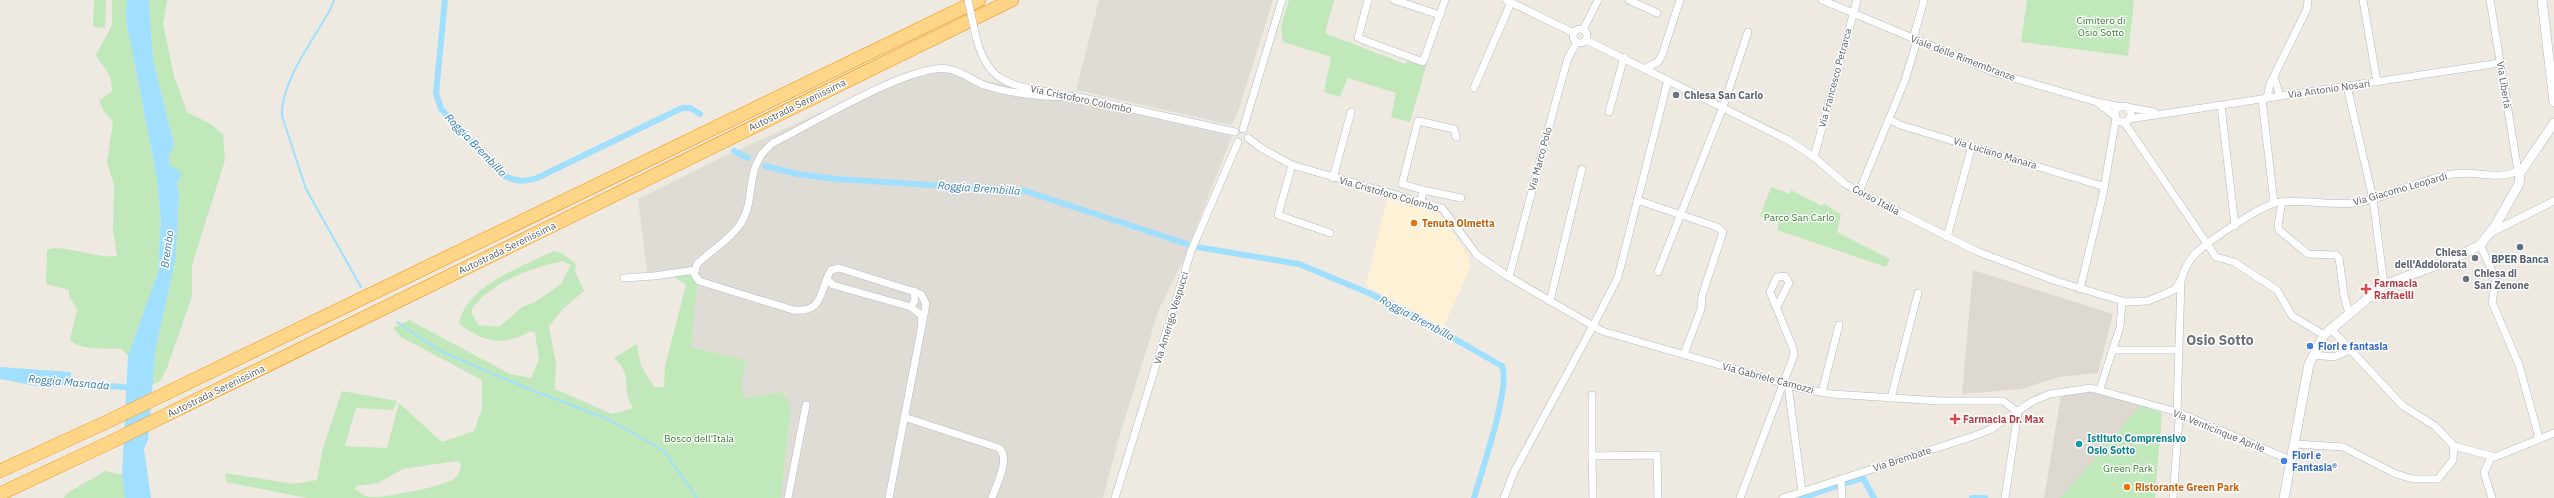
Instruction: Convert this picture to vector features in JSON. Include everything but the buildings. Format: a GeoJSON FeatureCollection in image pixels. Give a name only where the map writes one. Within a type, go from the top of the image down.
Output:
{"type":"FeatureCollection","features":[{"type":"Feature","properties":{"kind":"highway","name":"Autostrada Serenissima"},"geometry":{"type":"LineString","coordinates":[[0,471],[112,420],[979,0]]}},
{"type":"Feature","properties":{"kind":"highway","name":"Autostrada Serenissima"},"geometry":{"type":"LineString","coordinates":[[0,494],[189,404],[1012,0]]}},
{"type":"Feature","properties":{"kind":"street","name":"Via Cristoforo Colombo"},"geometry":{"type":"LineString","coordinates":[[968,0],[981,55],[989,70],[1002,79],[1018,86],[1077,97],[1235,132]]}},
{"type":"Feature","properties":{"kind":"street"},"geometry":{"type":"LineString","coordinates":[[1243,128],[1248,133],[1248,138],[1243,142],[1238,142],[1235,139],[1235,132],[1243,128],[1282,0]]}},
{"type":"Feature","properties":{"kind":"street"},"geometry":{"type":"LineString","coordinates":[[1368,0],[1358,38],[1423,62],[1445,0]]}},
{"type":"Feature","properties":{"kind":"street"},"geometry":{"type":"LineString","coordinates":[[1394,0],[1440,15]]}},
{"type":"Feature","properties":{"kind":"street"},"geometry":{"type":"LineString","coordinates":[[1584,30],[1598,0]]}},
{"type":"Feature","properties":{"kind":"street"},"geometry":{"type":"LineString","coordinates":[[1629,0],[1657,13]]}},
{"type":"Feature","properties":{"kind":"street"},"geometry":{"type":"LineString","coordinates":[[1646,68],[1658,62],[1662,55],[1680,0]]}},
{"type":"Feature","properties":{"kind":"street","name":"Viale delle Rimembranze"},"geometry":{"type":"LineString","coordinates":[[1822,0],[1996,73],[2098,102],[2124,107]]}},
{"type":"Feature","properties":{"kind":"street","name":"Via Francesco Petrarca"},"geometry":{"type":"LineString","coordinates":[[1814,156],[1857,0]]}},
{"type":"Feature","properties":{"kind":"street"},"geometry":{"type":"LineString","coordinates":[[1859,192],[1889,119],[1915,40],[1924,0]]}},
{"type":"Feature","properties":{"kind":"street"},"geometry":{"type":"LineString","coordinates":[[2274,203],[2265,99],[2306,10],[2308,0]]}},
{"type":"Feature","properties":{"kind":"street"},"geometry":{"type":"LineString","coordinates":[[2364,0],[2377,82]]}},
{"type":"Feature","properties":{"kind":"street","name":"Via Libertà"},"geometry":{"type":"LineString","coordinates":[[2490,0],[2519,172]]}},
{"type":"Feature","properties":{"kind":"street"},"geometry":{"type":"LineString","coordinates":[[2542,0],[2554,102]]}},
{"type":"Feature","properties":{"kind":"street"},"geometry":{"type":"LineString","coordinates":[[1474,88],[1510,1],[1574,33]]}},
{"type":"Feature","properties":{"kind":"street"},"geometry":{"type":"LineString","coordinates":[[1574,33],[1578,30],[1584,30]]}},
{"type":"Feature","properties":{"kind":"street"},"geometry":{"type":"LineString","coordinates":[[1574,33],[1576,42],[1582,43],[1586,40],[1587,34],[1584,30]]}},
{"type":"Feature","properties":{"kind":"street"},"geometry":{"type":"LineString","coordinates":[[1658,272],[1723,107],[1748,32]]}},
{"type":"Feature","properties":{"kind":"street","name":"Corso Italia"},"geometry":{"type":"LineString","coordinates":[[1586,40],[1624,57],[1788,140],[1814,156],[1844,183],[1859,192],[1976,251],[2080,289],[2122,302],[2148,301],[2174,290],[2181,280]]}},
{"type":"Feature","properties":{"kind":"street","name":"Via Marco Polo"},"geometry":{"type":"LineString","coordinates":[[1509,277],[1568,58],[1576,42]]}},
{"type":"Feature","properties":{"kind":"street"},"geometry":{"type":"LineString","coordinates":[[1609,112],[1624,57]]}},
{"type":"Feature","properties":{"kind":"street","name":"Via Antonio Nosari"},"geometry":{"type":"LineString","coordinates":[[2121,119],[2221,106],[2500,63]]}},
{"type":"Feature","properties":{"kind":"street"},"geometry":{"type":"LineString","coordinates":[[889,498],[926,304],[921,294],[839,268],[831,270],[818,302],[805,311],[793,310],[700,281],[694,274],[697,264],[739,226],[750,197],[758,158],[773,143],[861,98],[917,72],[930,69],[947,68],[975,81],[1018,93],[1077,97]]}},
{"type":"Feature","properties":{"kind":"street"},"geometry":{"type":"LineString","coordinates":[[2274,77],[2280,96]]}},
{"type":"Feature","properties":{"kind":"street"},"geometry":{"type":"LineString","coordinates":[[1504,498],[1514,472],[1618,277],[1668,80]]}},
{"type":"Feature","properties":{"kind":"street"},"geometry":{"type":"LineString","coordinates":[[2347,86],[2373,199],[2384,286]]}},
{"type":"Feature","properties":{"kind":"street","name":"Viale delle Rimembranze"},"geometry":{"type":"LineString","coordinates":[[2098,102],[2121,119]]}},
{"type":"Feature","properties":{"kind":"street"},"geometry":{"type":"LineString","coordinates":[[2221,106],[2235,226]]}},
{"type":"Feature","properties":{"kind":"street"},"geometry":{"type":"LineString","coordinates":[[2080,289],[2103,194],[2102,186],[2116,132],[2121,119],[2130,112],[2124,107],[2117,110],[2121,119],[2216,257],[2234,262],[2277,290],[2292,316],[2327,331],[2350,350],[2403,406],[2435,426],[2454,446],[2491,457],[2499,456],[2554,433]]}},
{"type":"Feature","properties":{"kind":"street","name":"Via Antonio Nosari"},"geometry":{"type":"LineString","coordinates":[[2124,107],[2158,113]]}},
{"type":"Feature","properties":{"kind":"street"},"geometry":{"type":"LineString","coordinates":[[1333,178],[1351,112]]}},
{"type":"Feature","properties":{"kind":"street","name":"Via Luciano Manara"},"geometry":{"type":"LineString","coordinates":[[1889,119],[1900,125],[2102,186]]}},
{"type":"Feature","properties":{"kind":"street"},"geometry":{"type":"LineString","coordinates":[[1456,137],[1454,129],[1418,121],[1402,184],[1461,198]]}},
{"type":"Feature","properties":{"kind":"street"},"geometry":{"type":"LineString","coordinates":[[2284,498],[2308,371],[2313,355],[2327,331],[2384,286],[2455,258],[2480,245],[2493,229],[2519,184],[2519,172],[2554,123]]}},
{"type":"Feature","properties":{"kind":"street","name":"Via Cristoforo Colombo"},"geometry":{"type":"LineString","coordinates":[[1248,138],[1260,148],[1292,165],[1442,208],[1448,214],[1471,250],[1509,277],[1593,326]]}},
{"type":"Feature","properties":{"kind":"street","name":"Via Amerigo Vespucci"},"geometry":{"type":"LineString","coordinates":[[1115,498],[1191,251],[1238,142]]}},
{"type":"Feature","properties":{"kind":"street"},"geometry":{"type":"LineString","coordinates":[[1947,237],[1972,146]]}},
{"type":"Feature","properties":{"kind":"street"},"geometry":{"type":"LineString","coordinates":[[1292,165],[1278,215],[1330,233]]}},
{"type":"Feature","properties":{"kind":"street"},"geometry":{"type":"LineString","coordinates":[[1550,301],[1582,169]]}},
{"type":"Feature","properties":{"kind":"street","name":"Via Giacomo Leopardi"},"geometry":{"type":"LineString","coordinates":[[2181,280],[2185,268],[2196,252],[2235,226],[2274,203],[2282,202],[2339,206],[2373,199],[2453,174],[2470,172],[2498,176],[2519,172]]}},
{"type":"Feature","properties":{"kind":"street"},"geometry":{"type":"LineString","coordinates":[[1421,201],[1423,190]]}},
{"type":"Feature","properties":{"kind":"street"},"geometry":{"type":"LineString","coordinates":[[1637,200],[1717,227],[1724,232],[1702,296],[1701,309],[1684,354]]}},
{"type":"Feature","properties":{"kind":"street"},"geometry":{"type":"LineString","coordinates":[[2493,229],[2507,224],[2554,201]]}},
{"type":"Feature","properties":{"kind":"street"},"geometry":{"type":"LineString","coordinates":[[2282,202],[2278,226],[2280,230],[2308,254],[2336,255],[2339,258],[2344,295],[2349,314]]}},
{"type":"Feature","properties":{"kind":"street"},"geometry":{"type":"LineString","coordinates":[[2501,216],[2502,220],[2507,224]]}},
{"type":"Feature","properties":{"kind":"street"},"geometry":{"type":"LineString","coordinates":[[2480,245],[2496,279],[2492,302],[2519,365],[2537,439]]}},
{"type":"Feature","properties":{"kind":"street"},"geometry":{"type":"LineString","coordinates":[[624,278],[654,276],[695,270]]}},
{"type":"Feature","properties":{"kind":"street"},"geometry":{"type":"LineString","coordinates":[[827,279],[834,285],[911,307],[921,315],[922,325]]}},
{"type":"Feature","properties":{"kind":"street"},"geometry":{"type":"LineString","coordinates":[[2173,498],[2179,419],[2177,412],[2181,280]]}},
{"type":"Feature","properties":{"kind":"street"},"geometry":{"type":"LineString","coordinates":[[911,307],[915,300],[914,291]]}},
{"type":"Feature","properties":{"kind":"street"},"geometry":{"type":"LineString","coordinates":[[1891,398],[1918,293]]}},
{"type":"Feature","properties":{"kind":"street"},"geometry":{"type":"LineString","coordinates":[[2100,389],[2114,350],[2120,327],[2122,302]]}},
{"type":"Feature","properties":{"kind":"street"},"geometry":{"type":"LineString","coordinates":[[1740,498],[1786,384],[1794,351],[1777,306]]}},
{"type":"Feature","properties":{"kind":"street"},"geometry":{"type":"LineString","coordinates":[[1822,392],[1839,325]]}},
{"type":"Feature","properties":{"kind":"street","name":"Via Gabriele Camozzi"},"geometry":{"type":"LineString","coordinates":[[1593,326],[1602,331],[1786,384],[1822,392],[1968,403],[2003,401],[2018,412]]}},
{"type":"Feature","properties":{"kind":"street"},"geometry":{"type":"LineString","coordinates":[[2114,350],[2179,350]]}},
{"type":"Feature","properties":{"kind":"street"},"geometry":{"type":"LineString","coordinates":[[2313,355],[2334,357],[2350,350]]}},
{"type":"Feature","properties":{"kind":"street"},"geometry":{"type":"LineString","coordinates":[[1786,384],[1802,492]]}},
{"type":"Feature","properties":{"kind":"street","name":"Via Venticinque Aprile"},"geometry":{"type":"LineString","coordinates":[[2018,412],[2034,401],[2050,394],[2082,388],[2100,389],[2177,412],[2290,460]]}},
{"type":"Feature","properties":{"kind":"street"},"geometry":{"type":"LineString","coordinates":[[1592,395],[1593,498]]}},
{"type":"Feature","properties":{"kind":"street"},"geometry":{"type":"LineString","coordinates":[[788,498],[806,405]]}},
{"type":"Feature","properties":{"kind":"street"},"geometry":{"type":"LineString","coordinates":[[2005,498],[2018,412]]}},
{"type":"Feature","properties":{"kind":"street","name":"Via Brembate"},"geometry":{"type":"LineString","coordinates":[[1783,498],[1977,435],[2018,412]]}},
{"type":"Feature","properties":{"kind":"street"},"geometry":{"type":"LineString","coordinates":[[904,417],[999,448],[1003,451],[1005,459],[992,498]]}},
{"type":"Feature","properties":{"kind":"street"},"geometry":{"type":"LineString","coordinates":[[2295,444],[2343,447],[2396,474],[2413,479],[2438,479],[2453,460],[2454,446]]}},
{"type":"Feature","properties":{"kind":"street"},"geometry":{"type":"LineString","coordinates":[[1592,456],[1657,455],[1658,498]]}},
{"type":"Feature","properties":{"kind":"street"},"geometry":{"type":"LineString","coordinates":[[2491,457],[2484,473],[2492,498]]}},
{"type":"Feature","properties":{"kind":"street"},"geometry":{"type":"LineString","coordinates":[[1840,479],[1842,498]]}},
{"type":"Feature","properties":{"kind":"shaded area"},"geometry":{"type":"Polygon","coordinates":[[[1099,0],[1273,0],[1237,115],[1231,125],[1076,90],[1099,0]]]}},
{"type":"Feature","properties":{"kind":"shaded area"},"geometry":{"type":"Polygon","coordinates":[[[948,72],[1232,136],[1183,261],[1159,309],[1118,441],[1103,498],[781,498],[790,420],[785,392],[746,398],[741,388],[746,360],[691,347],[698,280],[667,272],[647,272],[638,199],[716,160],[899,77],[948,72]]]}},
{"type":"Feature","properties":{"kind":"shaded area"},"geometry":{"type":"Polygon","coordinates":[[[1387,199],[1434,209],[1443,217],[1468,256],[1471,266],[1443,328],[1366,285],[1387,199]]]}},
{"type":"Feature","properties":{"kind":"shaded area"},"geometry":{"type":"Polygon","coordinates":[[[1973,270],[2113,314],[2098,373],[2059,377],[2021,389],[1962,394],[1973,270]]]}},
{"type":"Feature","properties":{"kind":"shaded area"},"geometry":{"type":"Polygon","coordinates":[[[2095,391],[2141,405],[2087,470],[2060,498],[2044,498],[2061,395],[2095,391]]]}},
{"type":"Feature","properties":{"kind":"green space"},"geometry":{"type":"Polygon","coordinates":[[[94,0],[106,0],[105,28],[93,27],[94,0]]]}},
{"type":"Feature","properties":{"kind":"green space"},"geometry":{"type":"Polygon","coordinates":[[[112,0],[127,0],[126,20],[157,178],[161,221],[158,272],[128,356],[122,349],[88,348],[76,344],[70,340],[77,310],[69,296],[69,290],[46,284],[47,250],[61,248],[99,255],[117,256],[113,230],[114,184],[107,163],[113,121],[104,112],[99,100],[112,92],[112,85],[109,75],[96,55],[112,25],[112,0]]]}},
{"type":"Feature","properties":{"kind":"green space"},"geometry":{"type":"Polygon","coordinates":[[[149,0],[167,0],[163,24],[174,76],[187,112],[209,123],[223,134],[225,160],[192,265],[192,296],[167,368],[160,381],[153,384],[156,347],[176,257],[179,194],[177,184],[180,178],[169,164],[168,157],[174,144],[153,60],[149,0]]]}},
{"type":"Feature","properties":{"kind":"green space"},"geometry":{"type":"Polygon","coordinates":[[[1289,0],[1334,0],[1325,33],[1405,64],[1410,58],[1427,63],[1410,122],[1391,117],[1396,93],[1348,78],[1340,97],[1324,92],[1331,57],[1283,42],[1281,26],[1289,0]]]}},
{"type":"Feature","properties":{"kind":"green space","name":"Cimitero di Osio Sotto"},"geometry":{"type":"Polygon","coordinates":[[[2027,0],[2134,0],[2128,56],[2021,42],[2027,0]]]}},
{"type":"Feature","properties":{"kind":"green space","name":"Parco San Carlo"},"geometry":{"type":"Polygon","coordinates":[[[1771,187],[1790,194],[1791,190],[1822,206],[1824,204],[1841,214],[1837,232],[1890,259],[1886,267],[1777,230],[1779,223],[1760,216],[1771,187]]]}},
{"type":"Feature","properties":{"kind":"green space","name":"Bosco dell'Itala"},"geometry":{"type":"Polygon","coordinates":[[[554,251],[562,253],[576,264],[575,271],[584,291],[563,309],[549,326],[556,364],[555,389],[612,414],[633,408],[627,393],[626,376],[614,358],[637,344],[641,366],[654,387],[664,387],[665,366],[686,285],[667,272],[693,267],[698,280],[691,347],[746,360],[741,388],[746,398],[784,392],[791,408],[781,498],[307,498],[226,482],[225,473],[294,484],[317,480],[323,448],[342,391],[397,401],[393,410],[356,408],[345,446],[387,448],[399,403],[442,442],[474,431],[482,409],[482,380],[401,337],[393,328],[409,320],[510,374],[531,378],[539,360],[535,333],[531,331],[511,339],[494,341],[486,339],[459,324],[464,311],[472,299],[484,288],[512,271],[554,251]],[[563,261],[539,267],[513,277],[490,291],[480,299],[472,309],[472,313],[478,325],[499,327],[522,307],[535,302],[561,284],[571,265],[563,261]],[[457,461],[403,469],[378,483],[357,486],[355,489],[369,497],[378,497],[428,488],[455,478],[460,472],[461,464],[457,461]]]}},
{"type":"Feature","properties":{"kind":"green space","name":"Green Park"},"geometry":{"type":"Polygon","coordinates":[[[2141,405],[2162,413],[2155,498],[2060,498],[2141,405]]]}},
{"type":"Feature","properties":{"kind":"green space"},"geometry":{"type":"Polygon","coordinates":[[[105,471],[122,475],[125,498],[64,498],[66,494],[105,471]]]}},
{"type":"Feature","properties":{"kind":"water","name":"Brembo"},"geometry":{"type":"Polygon","coordinates":[[[127,0],[149,0],[153,60],[174,144],[169,157],[169,164],[182,173],[177,184],[179,194],[176,257],[156,347],[148,440],[144,449],[151,498],[125,498],[122,475],[128,356],[158,272],[161,221],[157,178],[126,20],[127,0]]]}},
{"type":"Feature","properties":{"kind":"water"},"geometry":{"type":"Polygon","coordinates":[[[0,367],[71,372],[70,380],[64,385],[55,387],[31,385],[0,379],[0,367]]]}},
{"type":"Feature","properties":{"kind":"waterway","name":"Roggia Brembilla"},"geometry":{"type":"LineString","coordinates":[[334,0],[330,10],[292,76],[286,90],[282,116],[306,189],[361,287]]}},
{"type":"Feature","properties":{"kind":"waterway","name":"Roggia Brembilla"},"geometry":{"type":"LineString","coordinates":[[445,0],[436,93],[441,109],[505,176],[509,178],[521,181],[537,178],[682,108],[690,108],[700,114]]}},
{"type":"Feature","properties":{"kind":"waterway","name":"Roggia Brembilla"},"geometry":{"type":"LineString","coordinates":[[734,151],[748,158]]}},
{"type":"Feature","properties":{"kind":"waterway","name":"Roggia Brembilla"},"geometry":{"type":"LineString","coordinates":[[765,166],[797,174],[837,179],[1025,191],[1187,244]]}},
{"type":"Feature","properties":{"kind":"waterway","name":"Roggia Brembilla"},"geometry":{"type":"LineString","coordinates":[[1197,247],[1299,264],[1371,294],[1420,319],[1502,366],[1504,377],[1499,410],[1474,498]]}},
{"type":"Feature","properties":{"kind":"waterway","name":"Roggia Brembilla"},"geometry":{"type":"LineString","coordinates":[[397,322],[440,351],[524,387],[608,419],[664,451],[697,498]]}},
{"type":"Feature","properties":{"kind":"waterway","name":"Roggia Masnada"},"geometry":{"type":"LineString","coordinates":[[61,382],[134,388]]}},
{"type":"Feature","properties":{"kind":"waterway","name":"Roggia Brembilla"},"geometry":{"type":"LineString","coordinates":[[1846,483],[1863,478],[1874,498]]}},
{"type":"Feature","properties":{"kind":"waterway","name":"Roggia Brembilla"},"geometry":{"type":"LineString","coordinates":[[1802,498],[1836,486]]}},
{"type":"Feature","properties":{"kind":"waterway","name":"Roggia Brembilla"},"geometry":{"type":"LineString","coordinates":[[1972,498],[1985,498]]}},
{"type":"Feature","properties":{"kind":"place","name":"Chiesa San Carlo"},"geometry":{"type":"Point","coordinates":[1676,95]}},
{"type":"Feature","properties":{"kind":"place","name":"Tenuta Olmetta"},"geometry":{"type":"Point","coordinates":[1414,223]}},
{"type":"Feature","properties":{"kind":"place","name":"BPER Banca"},"geometry":{"type":"Point","coordinates":[2520,247]}},
{"type":"Feature","properties":{"kind":"place","name":"Chiesa dell'Addolorata"},"geometry":{"type":"Point","coordinates":[2475,258]}},
{"type":"Feature","properties":{"kind":"place","name":"Chiesa di San Zenone"},"geometry":{"type":"Point","coordinates":[2466,279]}},
{"type":"Feature","properties":{"kind":"place","name":"Farmacia Raffaelli"},"geometry":{"type":"Point","coordinates":[2366,289]}},
{"type":"Feature","properties":{"kind":"place","name":"Fiori e fantasia"},"geometry":{"type":"Point","coordinates":[2310,346]}},
{"type":"Feature","properties":{"kind":"place","name":"Farmacia Dr. Max"},"geometry":{"type":"Point","coordinates":[1955,419]}},
{"type":"Feature","properties":{"kind":"place","name":"Istituto Comprensivo Osio Sotto"},"geometry":{"type":"Point","coordinates":[2079,444]}},
{"type":"Feature","properties":{"kind":"place","name":"Fiori e Fantasia®"},"geometry":{"type":"Point","coordinates":[2284,461]}},
{"type":"Feature","properties":{"kind":"place","name":"Ristorante Green Park"},"geometry":{"type":"Point","coordinates":[2127,487]}},
{"type":"Feature","properties":{"kind":"district","name":"Osio Sotto"},"geometry":{"type":"Point","coordinates":[2220,340]}}]}
